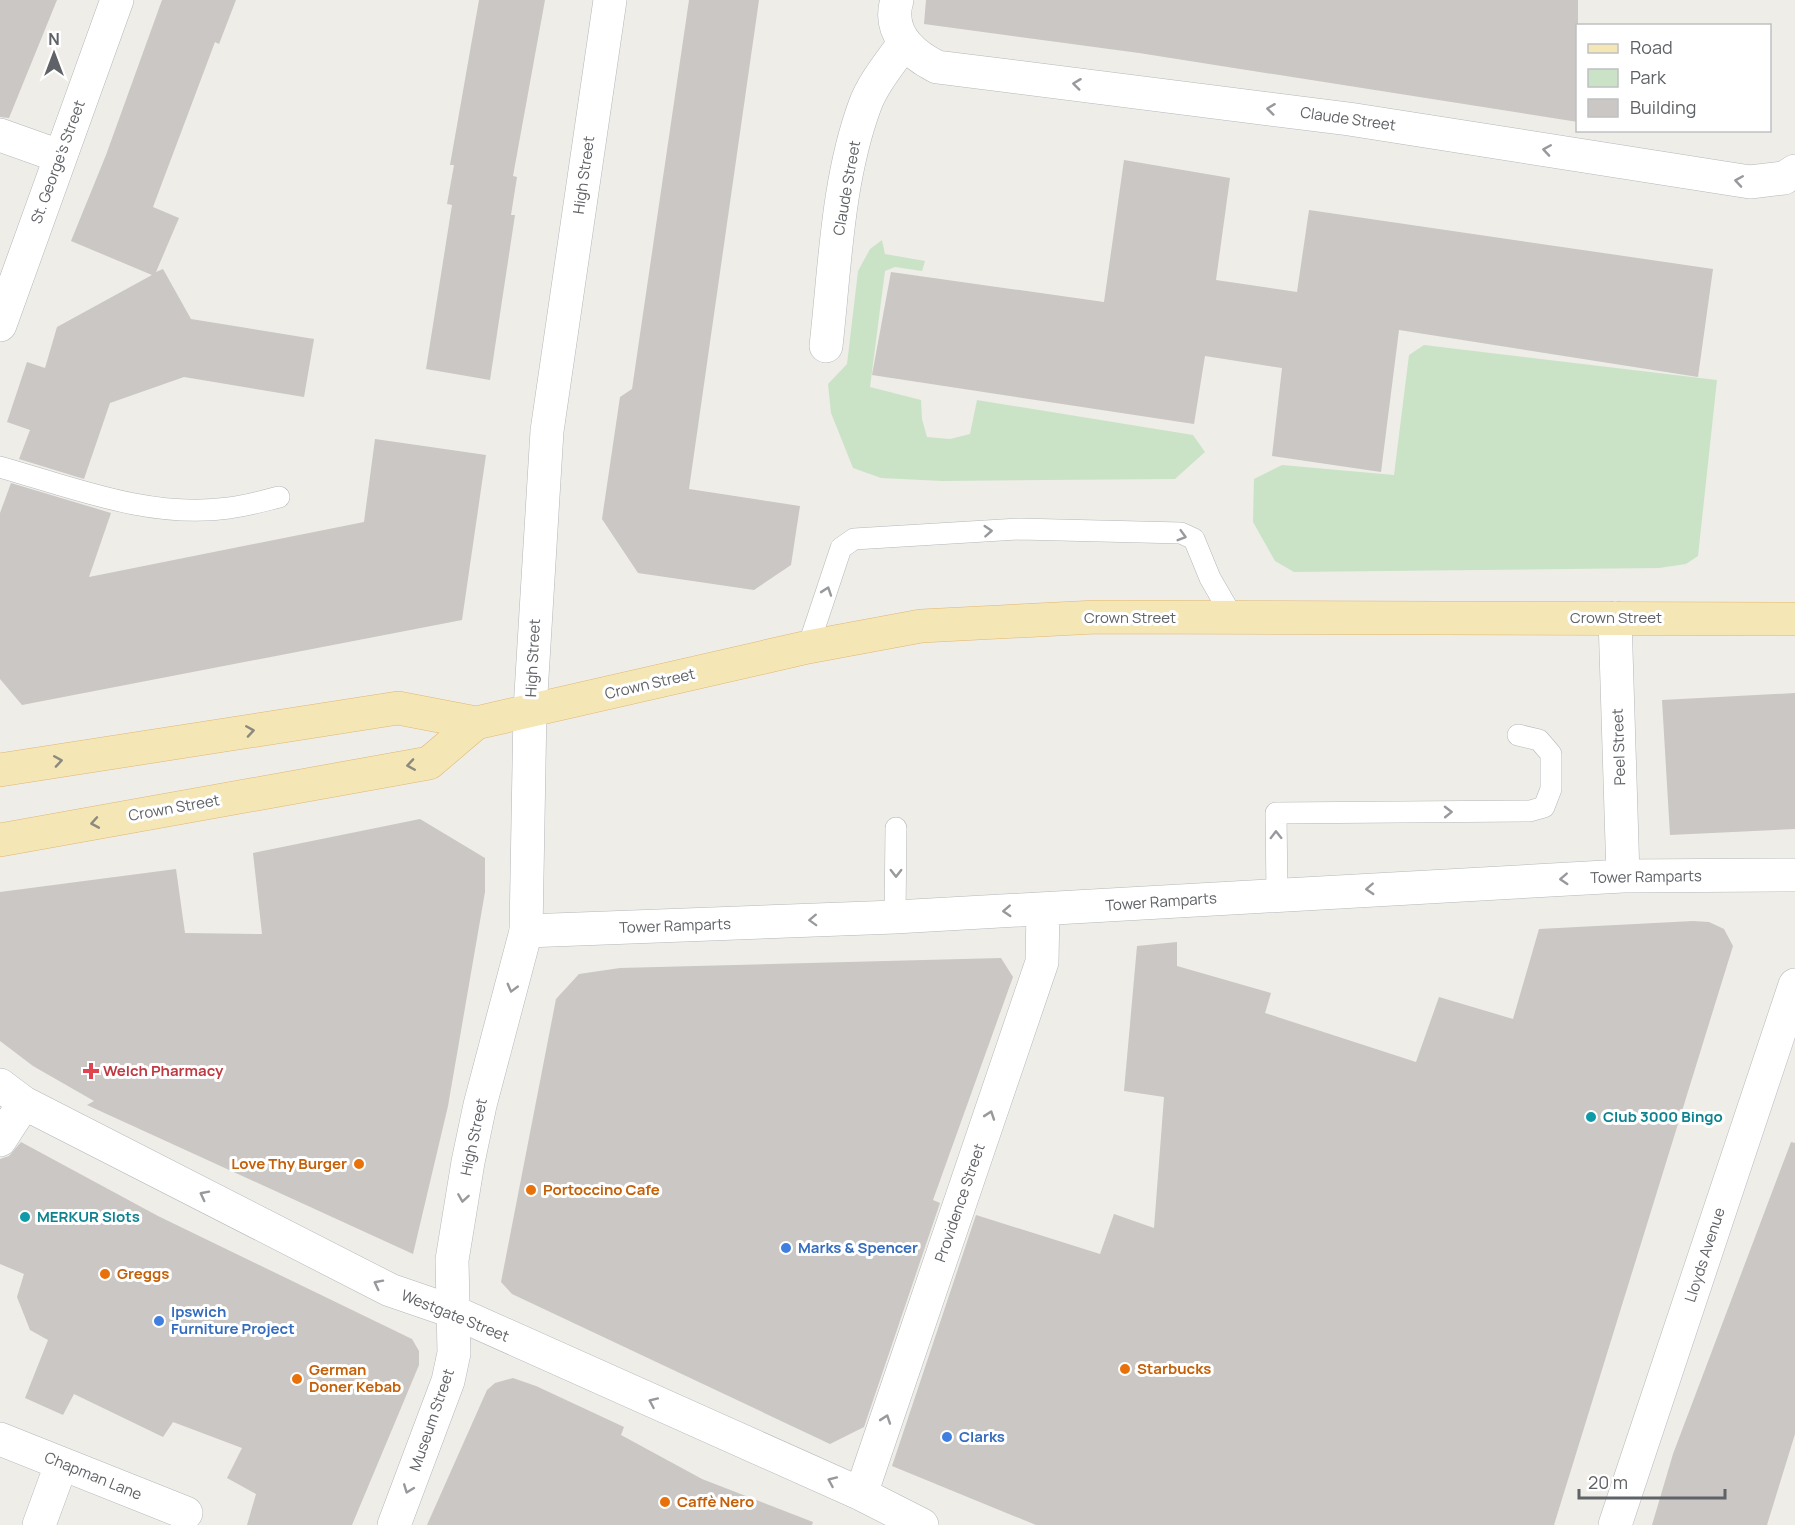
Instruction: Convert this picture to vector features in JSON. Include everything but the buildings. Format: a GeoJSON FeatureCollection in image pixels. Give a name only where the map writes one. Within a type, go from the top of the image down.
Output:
{"type":"FeatureCollection","features":[{"type":"Feature","properties":{"kind":"main road","name":"Crown Street"},"geometry":{"type":"LineString","coordinates":[[0,770],[398,708],[476,723],[808,646],[921,626],[1086,617],[1795,619]]}},
{"type":"Feature","properties":{"kind":"main road","name":"Crown Street"},"geometry":{"type":"LineString","coordinates":[[0,840],[429,763],[476,723]]}},
{"type":"Feature","properties":{"kind":"street","name":"St. George's Street"},"geometry":{"type":"LineString","coordinates":[[0,325],[117,0]]}},
{"type":"Feature","properties":{"kind":"street","name":"High Street"},"geometry":{"type":"LineString","coordinates":[[454,1312],[452,1260],[468,1162],[480,1105],[526,931],[530,710],[547,431],[610,0]]}},
{"type":"Feature","properties":{"kind":"street"},"geometry":{"type":"LineString","coordinates":[[897,0],[894,8],[897,31],[904,43]]}},
{"type":"Feature","properties":{"kind":"street","name":"Claude Street"},"geometry":{"type":"LineString","coordinates":[[826,346],[844,190],[853,146],[865,103],[904,43],[920,58],[937,67],[1348,119],[1750,182],[1784,178],[1795,171]]}},
{"type":"Feature","properties":{"kind":"street"},"geometry":{"type":"LineString","coordinates":[[0,135],[59,156]]}},
{"type":"Feature","properties":{"kind":"street","name":"Peel Street"},"geometry":{"type":"LineString","coordinates":[[1615,618],[1623,876]]}},
{"type":"Feature","properties":{"kind":"street","name":"Tower Ramparts"},"geometry":{"type":"LineString","coordinates":[[526,931],[895,917],[1623,876],[1795,875]]}},
{"type":"Feature","properties":{"kind":"street","name":"Providence Street"},"geometry":{"type":"LineString","coordinates":[[861,1494],[1042,963],[1042,909]]}},
{"type":"Feature","properties":{"kind":"street","name":"Lloyds Avenue"},"geometry":{"type":"LineString","coordinates":[[1615,1525],[1795,986]]}},
{"type":"Feature","properties":{"kind":"street"},"geometry":{"type":"LineString","coordinates":[[0,1140],[12,1094]]}},
{"type":"Feature","properties":{"kind":"street","name":"Westgate Street"},"geometry":{"type":"LineString","coordinates":[[12,1094],[390,1290],[454,1312],[861,1494],[922,1525]]}},
{"type":"Feature","properties":{"kind":"street","name":"Museum Street"},"geometry":{"type":"LineString","coordinates":[[394,1525],[448,1381],[454,1353],[454,1312]]}},
{"type":"Feature","properties":{"kind":"street","name":"Chapman Lane"},"geometry":{"type":"LineString","coordinates":[[0,1439],[186,1513]]}},
{"type":"Feature","properties":{"kind":"street"},"geometry":{"type":"LineString","coordinates":[[39,1525],[61,1465]]}},
{"type":"Feature","properties":{"kind":"lane"},"geometry":{"type":"LineString","coordinates":[[0,467],[101,496],[160,508],[229,508],[279,497]]}},
{"type":"Feature","properties":{"kind":"lane"},"geometry":{"type":"LineString","coordinates":[[808,646],[841,548],[854,539],[1019,529],[1181,533],[1194,539],[1210,578],[1233,618]]}},
{"type":"Feature","properties":{"kind":"lane"},"geometry":{"type":"LineString","coordinates":[[1277,894],[1276,813],[1530,811],[1544,807],[1551,789],[1551,754],[1539,740],[1518,735]]}},
{"type":"Feature","properties":{"kind":"lane"},"geometry":{"type":"LineString","coordinates":[[895,917],[896,828]]}},
{"type":"Feature","properties":{"kind":"green space"},"geometry":{"type":"Polygon","coordinates":[[[882,240],[885,254],[925,261],[922,271],[895,267],[885,271],[870,387],[921,400],[922,419],[927,437],[950,439],[970,434],[977,400],[1193,435],[1205,452],[1175,479],[942,481],[881,478],[853,468],[831,413],[828,384],[847,364],[858,271],[870,249],[882,240]]]}},
{"type":"Feature","properties":{"kind":"green space"},"geometry":{"type":"Polygon","coordinates":[[[1424,345],[1717,380],[1698,556],[1686,564],[1659,568],[1294,572],[1275,561],[1253,522],[1254,479],[1282,465],[1394,475],[1409,355],[1424,345]]]}},
{"type":"Feature","properties":{"kind":"place","name":"Welch Pharmacy"},"geometry":{"type":"Point","coordinates":[91,1071]}},
{"type":"Feature","properties":{"kind":"place","name":"Club 3000 Bingo"},"geometry":{"type":"Point","coordinates":[1591,1117]}},
{"type":"Feature","properties":{"kind":"place","name":"Love Thy Burger"},"geometry":{"type":"Point","coordinates":[359,1164]}},
{"type":"Feature","properties":{"kind":"place","name":"Portoccino Cafe"},"geometry":{"type":"Point","coordinates":[531,1190]}},
{"type":"Feature","properties":{"kind":"place","name":"MERKUR Slots"},"geometry":{"type":"Point","coordinates":[25,1217]}},
{"type":"Feature","properties":{"kind":"place","name":"Marks & Spencer"},"geometry":{"type":"Point","coordinates":[786,1248]}},
{"type":"Feature","properties":{"kind":"place","name":"Greggs"},"geometry":{"type":"Point","coordinates":[105,1274]}},
{"type":"Feature","properties":{"kind":"place","name":"Ipswich Furniture Project"},"geometry":{"type":"Point","coordinates":[159,1321]}},
{"type":"Feature","properties":{"kind":"place","name":"Starbucks"},"geometry":{"type":"Point","coordinates":[1125,1369]}},
{"type":"Feature","properties":{"kind":"place","name":"German Doner Kebab"},"geometry":{"type":"Point","coordinates":[297,1379]}},
{"type":"Feature","properties":{"kind":"place","name":"Clarks"},"geometry":{"type":"Point","coordinates":[947,1437]}},
{"type":"Feature","properties":{"kind":"place","name":"Caffè Nero"},"geometry":{"type":"Point","coordinates":[665,1502]}}]}
